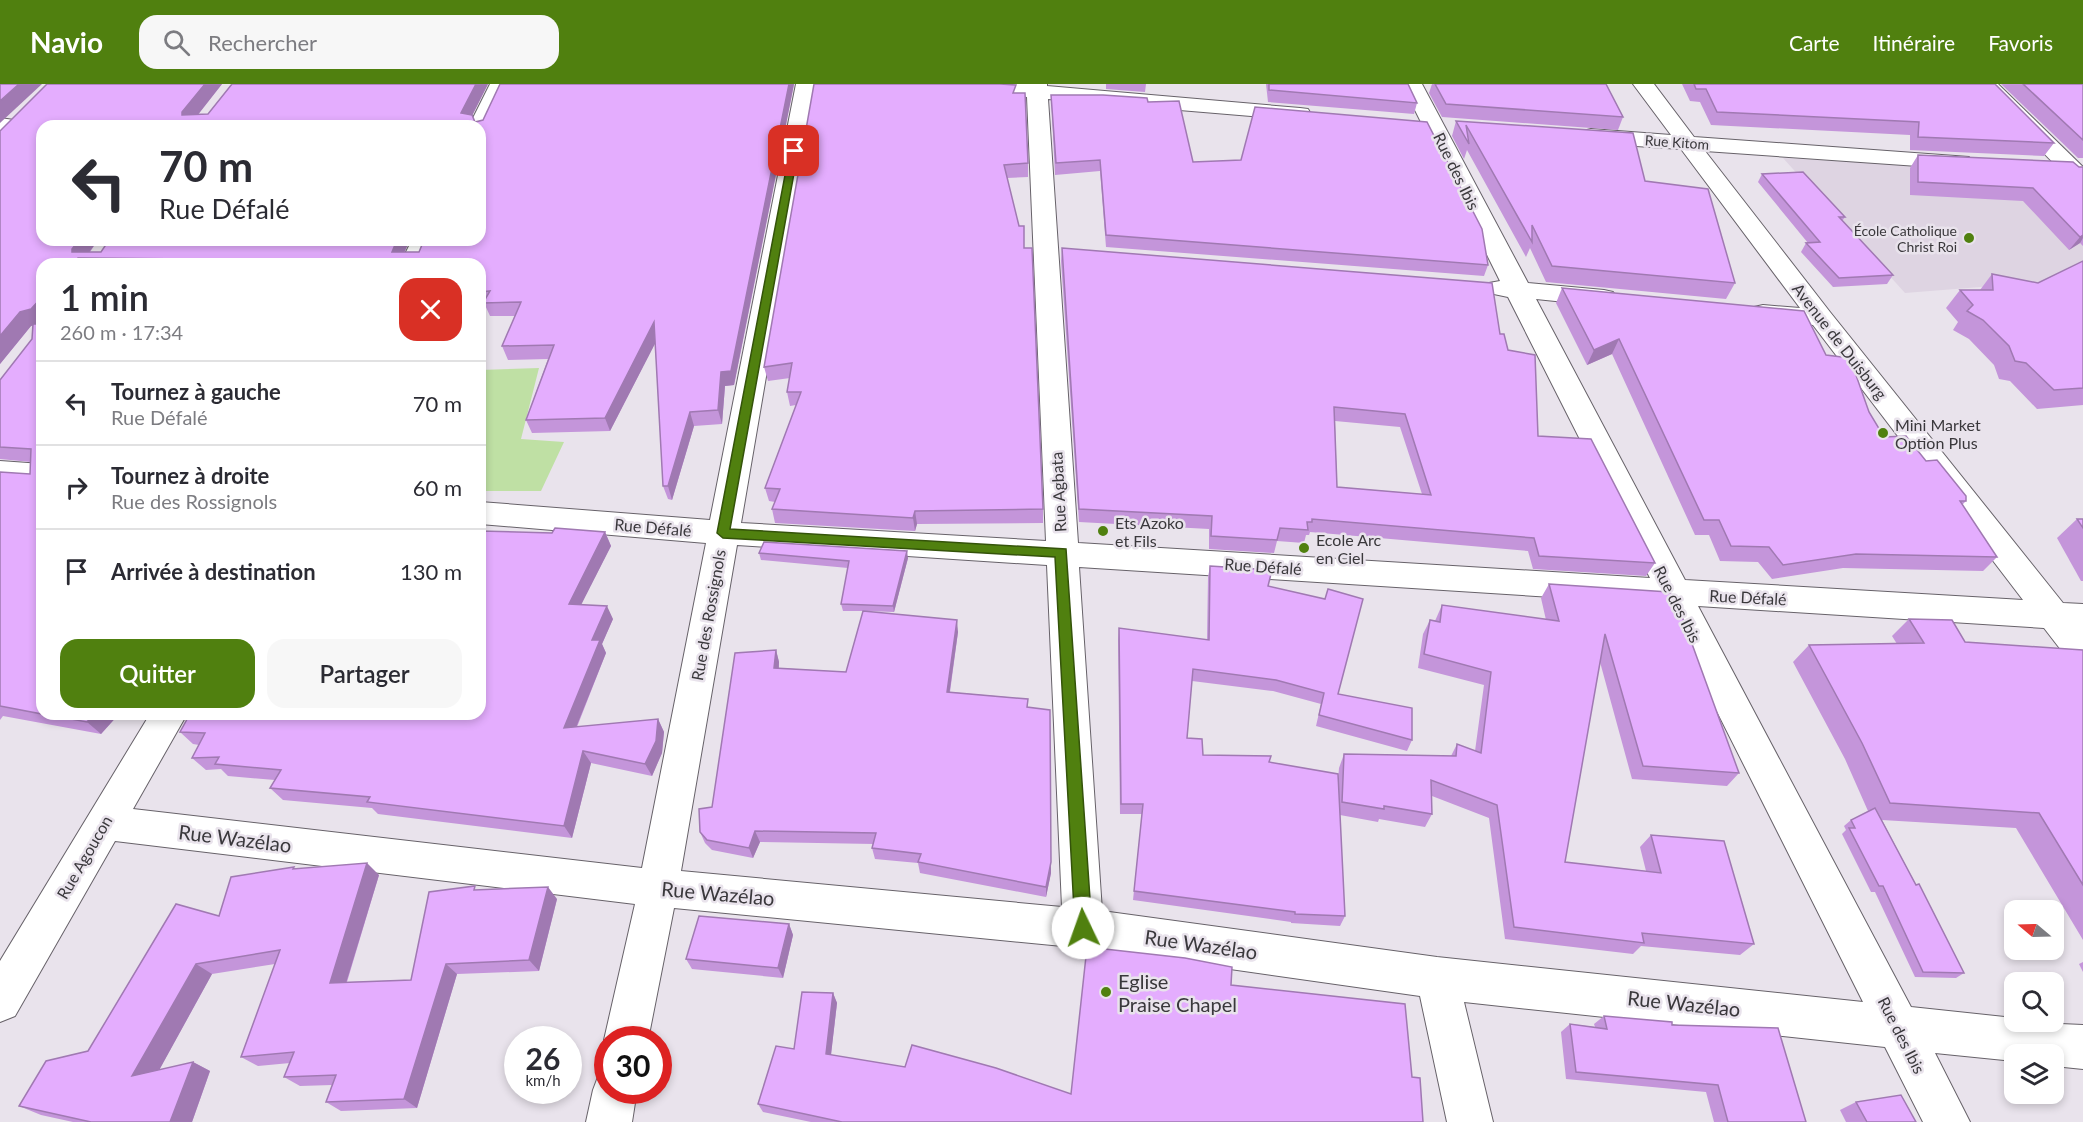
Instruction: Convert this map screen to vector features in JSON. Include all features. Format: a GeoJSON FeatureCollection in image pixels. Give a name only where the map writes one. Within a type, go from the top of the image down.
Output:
{"type":"FeatureCollection","features":[{"type":"Feature","properties":{"kind":"street"},"geometry":{"type":"LineString","coordinates":[[483,120],[500,84]]}},
{"type":"Feature","properties":{"kind":"street","name":"Rue des Rossignols"},"geometry":{"type":"LineString","coordinates":[[629,1026],[658,888],[806,84]]}},
{"type":"Feature","properties":{"kind":"street"},"geometry":{"type":"LineString","coordinates":[[949,84],[1037,88],[1317,115]]}},
{"type":"Feature","properties":{"kind":"street","name":"Rue des Ibis"},"geometry":{"type":"LineString","coordinates":[[1412,84],[1516,290],[1947,1122]]}},
{"type":"Feature","properties":{"kind":"street","name":"Avenue de Duisburg"},"geometry":{"type":"LineString","coordinates":[[1643,84],[1821,318],[2068,616],[2083,653]]}},
{"type":"Feature","properties":{"kind":"street"},"geometry":{"type":"LineString","coordinates":[[1986,84],[2079,171]]}},
{"type":"Feature","properties":{"kind":"street","name":"Rue Agbata"},"geometry":{"type":"LineString","coordinates":[[1037,88],[1058,252],[1061,552],[1083,928]]}},
{"type":"Feature","properties":{"kind":"street","name":"Rue Kitom"},"geometry":{"type":"LineString","coordinates":[[1573,135],[1869,157],[1986,163]]}},
{"type":"Feature","properties":{"kind":"street"},"geometry":{"type":"LineString","coordinates":[[2034,165],[2079,171]]}},
{"type":"Feature","properties":{"kind":"street"},"geometry":{"type":"LineString","coordinates":[[1469,286],[1633,301]]}},
{"type":"Feature","properties":{"kind":"street"},"geometry":{"type":"LineString","coordinates":[[1739,310],[1821,318]]}},
{"type":"Feature","properties":{"kind":"street"},"geometry":{"type":"LineString","coordinates":[[0,472],[36,475]]}},
{"type":"Feature","properties":{"kind":"street","name":"Rue Défalé"},"geometry":{"type":"LineString","coordinates":[[486,513],[723,533],[1061,552],[1673,593],[2068,616]]}},
{"type":"Feature","properties":{"kind":"street","name":"Rue Agoucon"},"geometry":{"type":"LineString","coordinates":[[0,1001],[165,720]]}},
{"type":"Feature","properties":{"kind":"street","name":"Rue Wazélao"},"geometry":{"type":"LineString","coordinates":[[104,823],[658,888],[1083,928],[1437,978],[1897,1025],[2083,1047]]}},
{"type":"Feature","properties":{"kind":"street"},"geometry":{"type":"LineString","coordinates":[[1437,978],[1470,1122]]}},
{"type":"Feature","properties":{"kind":"street"},"geometry":{"type":"LineString","coordinates":[[609,1122],[612,1104]]}},
{"type":"Feature","properties":{"kind":"shaded area","name":"École Catholique Christ Roi"},"geometry":{"type":"Polygon","coordinates":[[[1783,158],[2047,173],[2083,196],[2083,298],[2070,280],[1905,293],[1783,158]]]}},
{"type":"Feature","properties":{"kind":"green space"},"geometry":{"type":"Polygon","coordinates":[[[539,368],[521,439],[564,442],[541,491],[486,491],[486,370],[539,368]]]}},
{"type":"Feature","properties":{"kind":"building"},"geometry":{"type":"Polygon","coordinates":[[[0,84],[19,84],[0,101],[0,84]]]}},
{"type":"Feature","properties":{"kind":"building"},"geometry":{"type":"Polygon","coordinates":[[[47,84],[205,84],[182,115],[208,114],[232,84],[476,84],[461,113],[472,115],[474,120],[36,120],[36,246],[74,246],[72,252],[101,252],[105,246],[394,246],[392,252],[419,252],[422,246],[486,246],[486,120],[483,120],[500,84],[789,84],[731,371],[721,372],[718,410],[690,412],[668,486],[663,486],[654,322],[605,418],[526,420],[554,345],[502,346],[521,302],[486,303],[490,291],[486,291],[486,258],[36,258],[36,304],[31,309],[20,312],[0,336],[0,131],[47,84]]]}},
{"type":"Feature","properties":{"kind":"building"},"geometry":{"type":"Polygon","coordinates":[[[814,84],[1000,84],[1016,85],[1013,93],[1025,93],[1028,163],[1004,165],[1019,226],[1024,226],[1024,248],[1032,248],[1043,509],[915,511],[913,518],[772,509],[780,489],[765,488],[801,392],[787,392],[792,363],[764,367],[814,84]]]}},
{"type":"Feature","properties":{"kind":"building"},"geometry":{"type":"Polygon","coordinates":[[[1269,84],[1408,84],[1417,103],[1269,90],[1269,84]]]}},
{"type":"Feature","properties":{"kind":"building"},"geometry":{"type":"Polygon","coordinates":[[[1435,84],[1606,84],[1623,117],[1446,104],[1435,84]]]}},
{"type":"Feature","properties":{"kind":"building"},"geometry":{"type":"Polygon","coordinates":[[[1694,84],[1995,84],[2054,143],[1918,137],[1919,122],[1717,112],[1706,89],[1696,89],[1694,84]]]}},
{"type":"Feature","properties":{"kind":"building"},"geometry":{"type":"Polygon","coordinates":[[[2023,84],[2083,84],[2083,140],[2023,84]]]}},
{"type":"Feature","properties":{"kind":"building"},"geometry":{"type":"Polygon","coordinates":[[[1051,95],[1147,98],[1148,102],[1179,101],[1193,162],[1241,160],[1255,107],[1427,122],[1482,229],[1488,265],[1106,235],[1100,160],[1056,163],[1051,95]]]}},
{"type":"Feature","properties":{"kind":"building"},"geometry":{"type":"Polygon","coordinates":[[[1456,121],[1633,133],[1645,181],[1708,189],[1735,283],[1552,266],[1532,225],[1532,242],[1466,125],[1469,144],[1456,121]]]}},
{"type":"Feature","properties":{"kind":"building"},"geometry":{"type":"Polygon","coordinates":[[[1918,155],[2073,162],[2083,167],[2083,235],[2080,237],[2033,188],[1918,182],[1918,155]]]}},
{"type":"Feature","properties":{"kind":"building"},"geometry":{"type":"Polygon","coordinates":[[[1803,172],[1845,217],[1839,217],[1893,275],[1839,278],[1806,243],[1820,242],[1762,174],[1803,172]]]}},
{"type":"Feature","properties":{"kind":"building"},"geometry":{"type":"Polygon","coordinates":[[[1062,248],[1492,283],[1500,334],[1504,334],[1508,350],[1535,355],[1538,436],[1591,439],[1655,563],[1539,556],[1534,538],[1312,519],[1312,522],[1307,522],[1308,530],[1280,528],[1277,540],[1211,536],[1212,516],[1079,509],[1062,248]],[[1334,407],[1337,487],[1431,495],[1405,414],[1334,407]]]}},
{"type":"Feature","properties":{"kind":"building"},"geometry":{"type":"Polygon","coordinates":[[[2083,261],[2083,388],[2054,390],[2026,363],[2015,361],[2009,346],[1983,320],[1967,311],[1973,305],[1960,290],[1993,290],[1992,274],[2038,283],[2083,261]]]}},
{"type":"Feature","properties":{"kind":"building"},"geometry":{"type":"Polygon","coordinates":[[[1562,288],[1804,311],[1826,355],[1850,358],[1869,412],[1884,437],[1906,436],[1926,461],[1937,460],[1966,496],[1966,501],[1960,501],[1997,557],[1856,554],[1783,565],[1769,547],[1731,546],[1719,520],[1704,520],[1619,339],[1594,350],[1562,288]]]}},
{"type":"Feature","properties":{"kind":"building"},"geometry":{"type":"Polygon","coordinates":[[[33,324],[36,324],[36,713],[0,706],[0,472],[30,474],[31,449],[0,447],[0,380],[32,339],[33,324]]]}},
{"type":"Feature","properties":{"kind":"building"},"geometry":{"type":"Polygon","coordinates":[[[2077,519],[2083,519],[2083,528],[2077,519]]]}},
{"type":"Feature","properties":{"kind":"building"},"geometry":{"type":"Polygon","coordinates":[[[555,528],[605,532],[569,604],[607,606],[592,640],[600,640],[564,728],[658,719],[656,741],[645,764],[583,751],[564,826],[367,802],[370,797],[270,788],[281,770],[215,764],[219,757],[192,758],[205,733],[180,732],[187,720],[486,720],[486,531],[552,533],[555,528]]]}},
{"type":"Feature","properties":{"kind":"building"},"geometry":{"type":"Polygon","coordinates":[[[764,542],[907,551],[893,606],[841,604],[849,561],[759,553],[764,542]]]}},
{"type":"Feature","properties":{"kind":"building"},"geometry":{"type":"Polygon","coordinates":[[[1210,566],[1272,570],[1268,586],[1325,599],[1328,589],[1363,599],[1338,694],[1412,708],[1412,740],[1319,715],[1324,693],[1276,680],[1193,669],[1187,738],[1202,739],[1203,755],[1271,756],[1269,762],[1338,774],[1345,916],[1295,914],[1295,912],[1134,891],[1143,804],[1121,804],[1119,628],[1209,640],[1210,566]]]}},
{"type":"Feature","properties":{"kind":"building"},"geometry":{"type":"Polygon","coordinates":[[[1549,584],[1669,592],[1676,600],[1739,773],[1643,766],[1605,634],[1565,862],[1661,873],[1651,835],[1724,841],[1754,944],[1642,933],[1644,943],[1514,927],[1497,805],[1431,780],[1432,814],[1342,802],[1344,754],[1456,756],[1457,744],[1481,753],[1491,672],[1424,654],[1430,620],[1440,622],[1442,605],[1559,621],[1549,584]]]}},
{"type":"Feature","properties":{"kind":"building"},"geometry":{"type":"Polygon","coordinates":[[[863,611],[957,620],[947,692],[1028,699],[1027,707],[1050,710],[1051,862],[1046,887],[918,862],[921,854],[872,848],[876,833],[755,831],[749,848],[707,840],[700,832],[699,809],[712,807],[735,653],[776,650],[774,668],[846,672],[863,611]]]}},
{"type":"Feature","properties":{"kind":"building"},"geometry":{"type":"Polygon","coordinates":[[[1909,619],[1952,620],[1965,642],[2083,650],[2083,885],[2039,813],[1890,803],[1862,743],[1809,645],[1924,643],[1909,619]]]}},
{"type":"Feature","properties":{"kind":"building"},"geometry":{"type":"Polygon","coordinates":[[[1875,808],[1916,885],[1919,884],[1964,973],[1923,972],[1883,886],[1879,886],[1849,828],[1855,828],[1851,820],[1875,808]]]}},
{"type":"Feature","properties":{"kind":"building"},"geometry":{"type":"Polygon","coordinates":[[[367,863],[330,983],[411,980],[429,892],[475,886],[474,890],[548,887],[529,960],[446,964],[404,1099],[326,1102],[336,1075],[284,1077],[294,1052],[241,1057],[280,950],[196,964],[132,1076],[193,1062],[170,1122],[91,1122],[19,1106],[46,1061],[88,1051],[176,904],[219,916],[231,877],[294,867],[293,869],[367,863]]]}},
{"type":"Feature","properties":{"kind":"building"},"geometry":{"type":"Polygon","coordinates":[[[699,916],[789,924],[778,968],[686,959],[699,916]]]}},
{"type":"Feature","properties":{"kind":"building"},"geometry":{"type":"Polygon","coordinates":[[[1087,947],[1185,958],[1232,967],[1231,985],[1405,1004],[1412,1077],[1420,1078],[1423,1122],[842,1122],[758,1104],[776,1046],[794,1049],[802,992],[833,993],[826,1054],[905,1067],[912,1045],[996,1068],[1071,1094],[1087,947]]]}},
{"type":"Feature","properties":{"kind":"building"},"geometry":{"type":"Polygon","coordinates":[[[1604,1016],[1672,1022],[1672,1025],[1778,1028],[1806,1122],[1728,1122],[1718,1085],[1576,1072],[1570,1024],[1607,1029],[1604,1016]]]}},
{"type":"Feature","properties":{"kind":"building"},"geometry":{"type":"Polygon","coordinates":[[[1901,1095],[1916,1122],[1867,1122],[1856,1102],[1901,1095]]]}},
{"type":"Feature","properties":{"kind":"place","name":"École Catholique Christ Roi"},"geometry":{"type":"Point","coordinates":[1969,238]}},
{"type":"Feature","properties":{"kind":"place","name":"Mini Market Option Plus"},"geometry":{"type":"Point","coordinates":[1883,433]}},
{"type":"Feature","properties":{"kind":"place","name":"Ets Azoko et Fils"},"geometry":{"type":"Point","coordinates":[1103,531]}},
{"type":"Feature","properties":{"kind":"place","name":"Ecole Arc en Ciel"},"geometry":{"type":"Point","coordinates":[1304,548]}},
{"type":"Feature","properties":{"kind":"place","name":"Eglise Praise Chapel"},"geometry":{"type":"Point","coordinates":[1106,992]}},
{"type":"Feature","properties":{"kind":"route"},"geometry":{"type":"LineString","coordinates":[[794,151],[723,533],[1061,552],[1083,928]]}}]}
